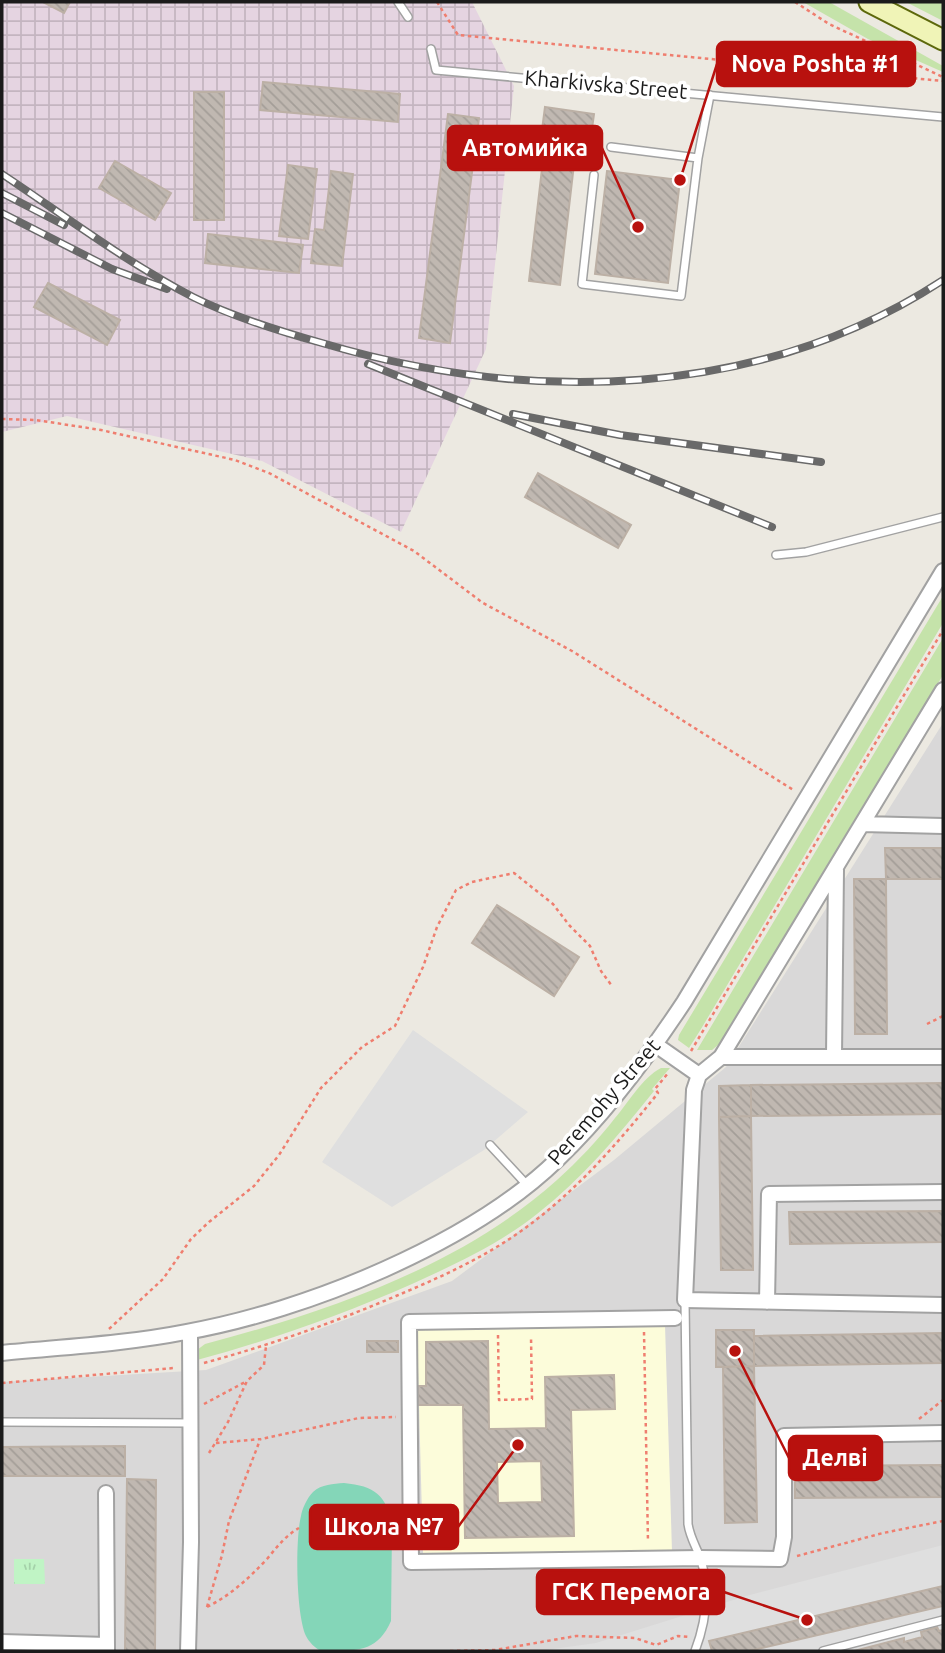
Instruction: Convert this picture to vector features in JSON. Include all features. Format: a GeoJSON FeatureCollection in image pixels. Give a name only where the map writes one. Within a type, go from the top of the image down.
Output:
{"type":"FeatureCollection","features":[{"type":"Feature","properties":{"kind":"street"},"geometry":{"type":"LineString","coordinates":[[869,2],[943,40]]}},
{"type":"Feature","properties":{"kind":"street","name":"Peremohy Street"},"geometry":{"type":"LineString","coordinates":[[2,1353],[144,1340],[190,1332],[261,1314],[394,1264],[468,1226],[556,1161],[582,1136],[656,1045],[943,571]]}},
{"type":"Feature","properties":{"kind":"street"},"geometry":{"type":"LineString","coordinates":[[943,691],[721,1057],[699,1075],[694,1090],[685,1300],[943,1305]]}},
{"type":"Feature","properties":{"kind":"street"},"geometry":{"type":"LineString","coordinates":[[862,824],[943,826]]}},
{"type":"Feature","properties":{"kind":"street"},"geometry":{"type":"LineString","coordinates":[[834,1056],[836,869]]}},
{"type":"Feature","properties":{"kind":"street"},"geometry":{"type":"LineString","coordinates":[[656,1045],[699,1075]]}},
{"type":"Feature","properties":{"kind":"street"},"geometry":{"type":"LineString","coordinates":[[721,1057],[943,1057]]}},
{"type":"Feature","properties":{"kind":"street"},"geometry":{"type":"LineString","coordinates":[[767,1302],[769,1194],[943,1192]]}},
{"type":"Feature","properties":{"kind":"street"},"geometry":{"type":"LineString","coordinates":[[675,1318],[409,1322],[411,1562],[780,1559],[784,1537],[784,1436],[943,1433]]}},
{"type":"Feature","properties":{"kind":"street"},"geometry":{"type":"LineString","coordinates":[[188,1651],[191,1542],[190,1332]]}},
{"type":"Feature","properties":{"kind":"street"},"geometry":{"type":"LineString","coordinates":[[2,1642],[107,1648],[106,1493]]}},
{"type":"Feature","properties":{"kind":"lane"},"geometry":{"type":"LineString","coordinates":[[398,2],[408,17]]}},
{"type":"Feature","properties":{"kind":"lane","name":"Kharkivska Street"},"geometry":{"type":"LineString","coordinates":[[431,49],[436,70],[943,117]]}},
{"type":"Feature","properties":{"kind":"lane"},"geometry":{"type":"LineString","coordinates":[[594,175],[582,284],[681,296],[698,158],[710,95]]}},
{"type":"Feature","properties":{"kind":"lane"},"geometry":{"type":"LineString","coordinates":[[611,147],[698,158]]}},
{"type":"Feature","properties":{"kind":"lane"},"geometry":{"type":"LineString","coordinates":[[775,555],[806,552],[943,517]]}},
{"type":"Feature","properties":{"kind":"lane"},"geometry":{"type":"LineString","coordinates":[[490,1145],[527,1185]]}},
{"type":"Feature","properties":{"kind":"lane"},"geometry":{"type":"LineString","coordinates":[[685,1300],[688,1524],[707,1586],[699,1641],[695,1651]]}},
{"type":"Feature","properties":{"kind":"lane"},"geometry":{"type":"LineString","coordinates":[[2,1423],[190,1418]]}},
{"type":"Feature","properties":{"kind":"lane"},"geometry":{"type":"LineString","coordinates":[[823,1651],[943,1620]]}},
{"type":"Feature","properties":{"kind":"path"},"geometry":{"type":"LineString","coordinates":[[437,2],[458,35],[943,79]]}},
{"type":"Feature","properties":{"kind":"path"},"geometry":{"type":"LineString","coordinates":[[795,2],[829,24],[943,79]]}},
{"type":"Feature","properties":{"kind":"path"},"geometry":{"type":"LineString","coordinates":[[2,419],[36,420],[102,430],[235,460],[269,473],[414,551],[483,603],[572,651],[755,768],[806,797]]}},
{"type":"Feature","properties":{"kind":"path"},"geometry":{"type":"LineString","coordinates":[[2,1383],[190,1367],[266,1346],[330,1324],[428,1282],[490,1251],[527,1227],[575,1186],[626,1133],[658,1093],[654,1089],[695,1045],[943,630]]}},
{"type":"Feature","properties":{"kind":"path"},"geometry":{"type":"LineString","coordinates":[[95,1344],[116,1320],[163,1279],[191,1239],[254,1186],[279,1155],[321,1088],[362,1047],[396,1026],[423,967],[437,927],[456,890],[472,882],[514,873],[553,904],[590,946],[601,971],[612,986]]}},
{"type":"Feature","properties":{"kind":"path"},"geometry":{"type":"LineString","coordinates":[[927,1024],[943,1016]]}},
{"type":"Feature","properties":{"kind":"path"},"geometry":{"type":"LineString","coordinates":[[644,1330],[648,1560]]}},
{"type":"Feature","properties":{"kind":"path"},"geometry":{"type":"LineString","coordinates":[[498,1332],[499,1400],[532,1399],[531,1332]]}},
{"type":"Feature","properties":{"kind":"path"},"geometry":{"type":"LineString","coordinates":[[190,1418],[247,1381],[264,1365],[266,1346]]}},
{"type":"Feature","properties":{"kind":"path"},"geometry":{"type":"LineString","coordinates":[[209,1453],[247,1381]]}},
{"type":"Feature","properties":{"kind":"path"},"geometry":{"type":"LineString","coordinates":[[216,1443],[261,1439],[359,1418],[409,1417]]}},
{"type":"Feature","properties":{"kind":"path"},"geometry":{"type":"LineString","coordinates":[[261,1439],[229,1521],[207,1607],[227,1597],[277,1545],[299,1528]]}},
{"type":"Feature","properties":{"kind":"path"},"geometry":{"type":"LineString","coordinates":[[780,1559],[808,1554],[883,1532],[943,1521]]}},
{"type":"Feature","properties":{"kind":"path"},"geometry":{"type":"LineString","coordinates":[[450,1651],[507,1649],[576,1636],[635,1638],[656,1645],[678,1636],[699,1641]]}},
{"type":"Feature","properties":{"kind":"shaded area"},"geometry":{"type":"Polygon","coordinates":[[[2,2],[472,2],[514,86],[486,349],[401,532],[262,461],[67,416],[2,432],[2,2]]]}},
{"type":"Feature","properties":{"kind":"shaded area"},"geometry":{"type":"Polygon","coordinates":[[[943,723],[943,1651],[2,1651],[2,1382],[206,1370],[452,1281],[614,1160],[726,1067],[943,723]]]}},
{"type":"Feature","properties":{"kind":"shaded area"},"geometry":{"type":"Polygon","coordinates":[[[413,1030],[528,1112],[484,1150],[392,1207],[322,1162],[413,1030]]]}},
{"type":"Feature","properties":{"kind":"shaded area"},"geometry":{"type":"Polygon","coordinates":[[[665,1325],[672,1551],[423,1553],[417,1330],[665,1325]]]}},
{"type":"Feature","properties":{"kind":"shaded area"},"geometry":{"type":"Polygon","coordinates":[[[943,1545],[943,1651],[539,1651],[596,1643],[746,1596],[943,1545]]]}},
{"type":"Feature","properties":{"kind":"green space"},"geometry":{"type":"Polygon","coordinates":[[[803,2],[829,2],[943,66],[943,72],[868,39],[803,2]]]}},
{"type":"Feature","properties":{"kind":"green space"},"geometry":{"type":"Polygon","coordinates":[[[906,2],[943,2],[943,21],[906,2]]]}},
{"type":"Feature","properties":{"kind":"green space"},"geometry":{"type":"Polygon","coordinates":[[[943,596],[943,623],[689,1048],[678,1040],[679,1035],[943,596]]]}},
{"type":"Feature","properties":{"kind":"green space"},"geometry":{"type":"Polygon","coordinates":[[[943,638],[943,675],[724,1040],[712,1050],[697,1050],[943,638]]]}},
{"type":"Feature","properties":{"kind":"green space"},"geometry":{"type":"Polygon","coordinates":[[[661,1068],[670,1068],[599,1156],[553,1201],[508,1235],[445,1269],[359,1306],[252,1344],[197,1360],[197,1350],[205,1344],[345,1301],[436,1261],[479,1238],[519,1211],[565,1173],[602,1134],[642,1084],[661,1068]]]}},
{"type":"Feature","properties":{"kind":"green space"},"geometry":{"type":"Polygon","coordinates":[[[344,1483],[371,1490],[378,1494],[387,1507],[392,1527],[391,1621],[372,1645],[355,1650],[321,1651],[312,1645],[306,1636],[300,1612],[299,1527],[304,1507],[316,1489],[344,1483]]]}},
{"type":"Feature","properties":{"kind":"green space"},"geometry":{"type":"Polygon","coordinates":[[[14,1559],[44,1559],[45,1584],[14,1584],[14,1559]]]}},
{"type":"Feature","properties":{"kind":"building"},"geometry":{"type":"Polygon","coordinates":[[[43,2],[70,2],[64,13],[43,2]]]}},
{"type":"Feature","properties":{"kind":"building"},"geometry":{"type":"Polygon","coordinates":[[[263,82],[400,94],[398,122],[260,110],[263,82]]]}},
{"type":"Feature","properties":{"kind":"building"},"geometry":{"type":"Polygon","coordinates":[[[194,92],[224,92],[224,220],[194,220],[194,92]]]}},
{"type":"Feature","properties":{"kind":"building"},"geometry":{"type":"Polygon","coordinates":[[[545,107],[594,114],[591,136],[542,130],[545,107]]]}},
{"type":"Feature","properties":{"kind":"building"},"geometry":{"type":"Polygon","coordinates":[[[448,114],[479,118],[450,343],[419,338],[448,114]]]}},
{"type":"Feature","properties":{"kind":"building"},"geometry":{"type":"Polygon","coordinates":[[[543,160],[574,164],[560,285],[529,281],[543,160]]]}},
{"type":"Feature","properties":{"kind":"building"},"geometry":{"type":"Polygon","coordinates":[[[115,161],[171,193],[155,220],[99,188],[115,161]]]}},
{"type":"Feature","properties":{"kind":"building"},"geometry":{"type":"Polygon","coordinates":[[[288,165],[317,169],[308,239],[279,236],[288,165]]]}},
{"type":"Feature","properties":{"kind":"building"},"geometry":{"type":"Polygon","coordinates":[[[331,171],[353,174],[342,266],[311,263],[315,229],[324,230],[331,171]]]}},
{"type":"Feature","properties":{"kind":"building"},"geometry":{"type":"Polygon","coordinates":[[[607,171],[680,180],[668,283],[595,274],[607,171]]]}},
{"type":"Feature","properties":{"kind":"building"},"geometry":{"type":"Polygon","coordinates":[[[208,234],[303,245],[299,273],[205,263],[208,234]]]}},
{"type":"Feature","properties":{"kind":"building"},"geometry":{"type":"Polygon","coordinates":[[[48,283],[120,320],[107,345],[34,307],[48,283]]]}},
{"type":"Feature","properties":{"kind":"building"},"geometry":{"type":"Polygon","coordinates":[[[538,473],[631,525],[618,548],[525,497],[538,473]]]}},
{"type":"Feature","properties":{"kind":"building"},"geometry":{"type":"Polygon","coordinates":[[[885,848],[943,848],[943,879],[886,879],[885,848]]]}},
{"type":"Feature","properties":{"kind":"building"},"geometry":{"type":"Polygon","coordinates":[[[854,879],[886,879],[887,1034],[855,1034],[854,879]]]}},
{"type":"Feature","properties":{"kind":"building"},"geometry":{"type":"Polygon","coordinates":[[[497,905],[579,957],[554,996],[472,943],[497,905]]]}},
{"type":"Feature","properties":{"kind":"building"},"geometry":{"type":"Polygon","coordinates":[[[943,1083],[943,1114],[751,1116],[751,1085],[943,1083]]]}},
{"type":"Feature","properties":{"kind":"building"},"geometry":{"type":"Polygon","coordinates":[[[751,1085],[751,1116],[719,1117],[719,1086],[751,1085]]]}},
{"type":"Feature","properties":{"kind":"building"},"geometry":{"type":"Polygon","coordinates":[[[751,1116],[753,1270],[721,1270],[719,1117],[751,1116]]]}},
{"type":"Feature","properties":{"kind":"building"},"geometry":{"type":"Polygon","coordinates":[[[943,1211],[943,1242],[790,1244],[789,1212],[943,1211]]]}},
{"type":"Feature","properties":{"kind":"building"},"geometry":{"type":"Polygon","coordinates":[[[716,1330],[754,1330],[754,1366],[716,1367],[716,1330]]]}},
{"type":"Feature","properties":{"kind":"building"},"geometry":{"type":"Polygon","coordinates":[[[943,1333],[943,1363],[754,1366],[754,1336],[943,1333]]]}},
{"type":"Feature","properties":{"kind":"building"},"geometry":{"type":"Polygon","coordinates":[[[367,1341],[398,1341],[398,1352],[367,1352],[367,1341]]]}},
{"type":"Feature","properties":{"kind":"building"},"geometry":{"type":"Polygon","coordinates":[[[488,1341],[489,1429],[546,1428],[545,1377],[614,1375],[615,1409],[571,1410],[574,1536],[465,1538],[463,1405],[418,1405],[418,1386],[426,1386],[426,1342],[488,1341]],[[541,1461],[497,1462],[498,1503],[542,1502],[541,1461]]]}},
{"type":"Feature","properties":{"kind":"building"},"geometry":{"type":"Polygon","coordinates":[[[754,1366],[757,1522],[725,1523],[723,1367],[754,1366]]]}},
{"type":"Feature","properties":{"kind":"building"},"geometry":{"type":"Polygon","coordinates":[[[125,1446],[125,1476],[2,1476],[2,1447],[125,1446]]]}},
{"type":"Feature","properties":{"kind":"building"},"geometry":{"type":"Polygon","coordinates":[[[943,1465],[943,1497],[795,1498],[795,1466],[943,1465]]]}},
{"type":"Feature","properties":{"kind":"building"},"geometry":{"type":"Polygon","coordinates":[[[127,1479],[156,1480],[155,1651],[125,1651],[127,1479]]]}},
{"type":"Feature","properties":{"kind":"building"},"geometry":{"type":"Polygon","coordinates":[[[943,1586],[943,1606],[749,1651],[712,1651],[709,1641],[943,1586]]]}},
{"type":"Feature","properties":{"kind":"building"},"geometry":{"type":"Polygon","coordinates":[[[937,1627],[939,1631],[943,1630],[943,1651],[854,1651],[904,1638],[904,1642],[922,1637],[921,1632],[937,1627]]]}},
{"type":"Feature","properties":{"kind":"railway"},"geometry":{"type":"LineString","coordinates":[[2,174],[144,269],[224,311],[322,343],[400,363],[480,376],[560,382],[640,380],[720,369],[797,349],[872,320],[943,280]]}},
{"type":"Feature","properties":{"kind":"railway"},"geometry":{"type":"LineString","coordinates":[[2,193],[64,225]]}},
{"type":"Feature","properties":{"kind":"railway"},"geometry":{"type":"LineString","coordinates":[[2,213],[112,269],[167,289]]}},
{"type":"Feature","properties":{"kind":"railway"},"geometry":{"type":"LineString","coordinates":[[368,364],[772,527]]}},
{"type":"Feature","properties":{"kind":"railway"},"geometry":{"type":"LineString","coordinates":[[513,414],[620,435],[821,462]]}},
{"type":"Feature","properties":{"kind":"place","name":"Nova Poshta #1"},"geometry":{"type":"Point","coordinates":[680,180]}},
{"type":"Feature","properties":{"kind":"place","name":"Автомийка"},"geometry":{"type":"Point","coordinates":[638,227]}},
{"type":"Feature","properties":{"kind":"place","name":"Делві"},"geometry":{"type":"Point","coordinates":[735,1351]}},
{"type":"Feature","properties":{"kind":"place","name":"Школа №7"},"geometry":{"type":"Point","coordinates":[518,1445]}},
{"type":"Feature","properties":{"kind":"place","name":"ГСК Перемога"},"geometry":{"type":"Point","coordinates":[807,1620]}}]}
